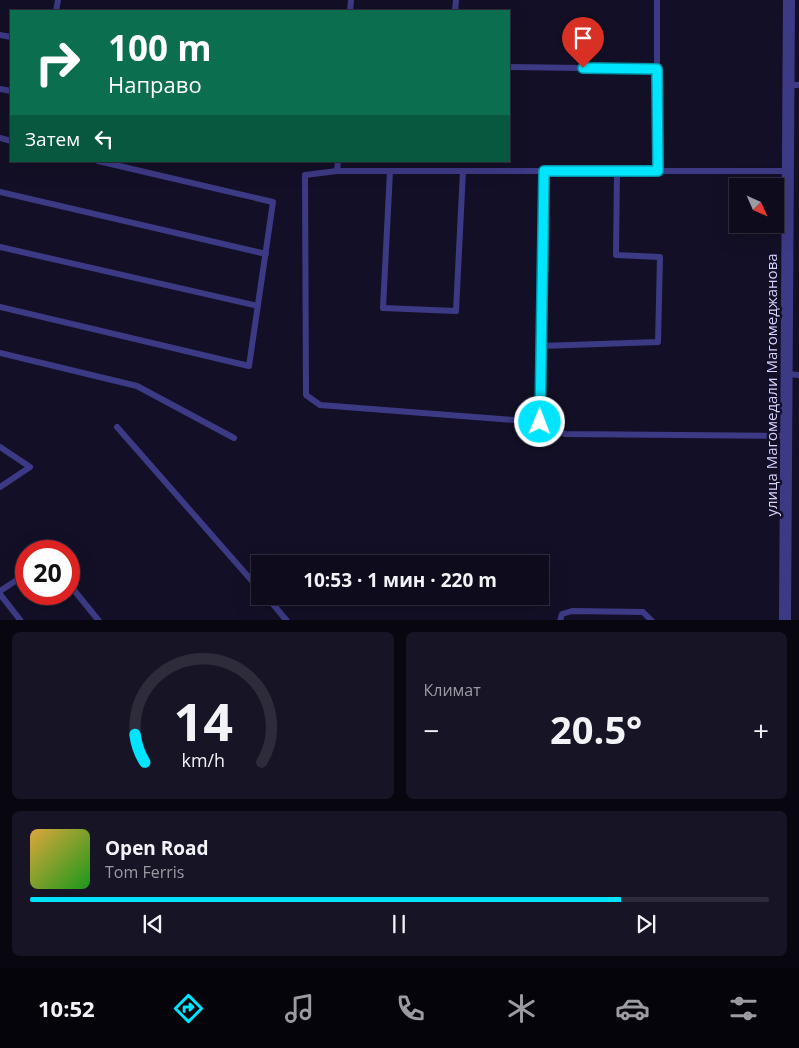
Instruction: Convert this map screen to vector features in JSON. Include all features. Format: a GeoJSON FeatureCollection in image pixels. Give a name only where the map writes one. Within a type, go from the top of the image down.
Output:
{"type":"FeatureCollection","features":[{"type":"Feature","properties":{"kind":"street","name":"улица Магомедали Магомеджановa"},"geometry":{"type":"LineString","coordinates":[[785,620],[787,436],[793,374],[788,171],[794,85],[790,0]]}},
{"type":"Feature","properties":{"kind":"lane"},"geometry":{"type":"LineString","coordinates":[[657,0],[658,171]]}},
{"type":"Feature","properties":{"kind":"lane"},"geometry":{"type":"LineString","coordinates":[[510,67],[657,69]]}},
{"type":"Feature","properties":{"kind":"lane"},"geometry":{"type":"LineString","coordinates":[[0,306],[249,366],[274,202],[102,162]]}},
{"type":"Feature","properties":{"kind":"lane"},"geometry":{"type":"LineString","coordinates":[[337,171],[338,162]]}},
{"type":"Feature","properties":{"kind":"lane"},"geometry":{"type":"LineString","coordinates":[[787,436],[565,434],[540,422],[320,405],[306,395],[305,176],[337,171],[788,171]]}},
{"type":"Feature","properties":{"kind":"lane"},"geometry":{"type":"LineString","coordinates":[[390,171],[383,308],[456,311],[462,171]]}},
{"type":"Feature","properties":{"kind":"lane"},"geometry":{"type":"LineString","coordinates":[[540,422],[544,171]]}},
{"type":"Feature","properties":{"kind":"lane"},"geometry":{"type":"LineString","coordinates":[[541,346],[658,342],[660,257],[616,255],[617,172]]}},
{"type":"Feature","properties":{"kind":"lane"},"geometry":{"type":"LineString","coordinates":[[0,192],[266,254]]}},
{"type":"Feature","properties":{"kind":"lane"},"geometry":{"type":"LineString","coordinates":[[0,247],[258,306]]}},
{"type":"Feature","properties":{"kind":"lane"},"geometry":{"type":"LineString","coordinates":[[0,353],[137,386],[234,438]]}},
{"type":"Feature","properties":{"kind":"lane"},"geometry":{"type":"LineString","coordinates":[[117,427],[251,580]]}},
{"type":"Feature","properties":{"kind":"lane"},"geometry":{"type":"LineString","coordinates":[[0,447],[30,467],[0,488]]}},
{"type":"Feature","properties":{"kind":"lane"},"geometry":{"type":"LineString","coordinates":[[15,582],[0,593],[21,620]]}},
{"type":"Feature","properties":{"kind":"lane"},"geometry":{"type":"LineString","coordinates":[[80,597],[99,620]]}},
{"type":"Feature","properties":{"kind":"lane"},"geometry":{"type":"LineString","coordinates":[[274,605],[287,620]]}},
{"type":"Feature","properties":{"kind":"lane"},"geometry":{"type":"LineString","coordinates":[[560,620],[562,614],[572,611],[644,612],[652,620]]}},
{"type":"Feature","properties":{"kind":"route"},"geometry":{"type":"LineString","coordinates":[[540,422],[544,171],[658,171],[657,69],[583,68]]}}]}
